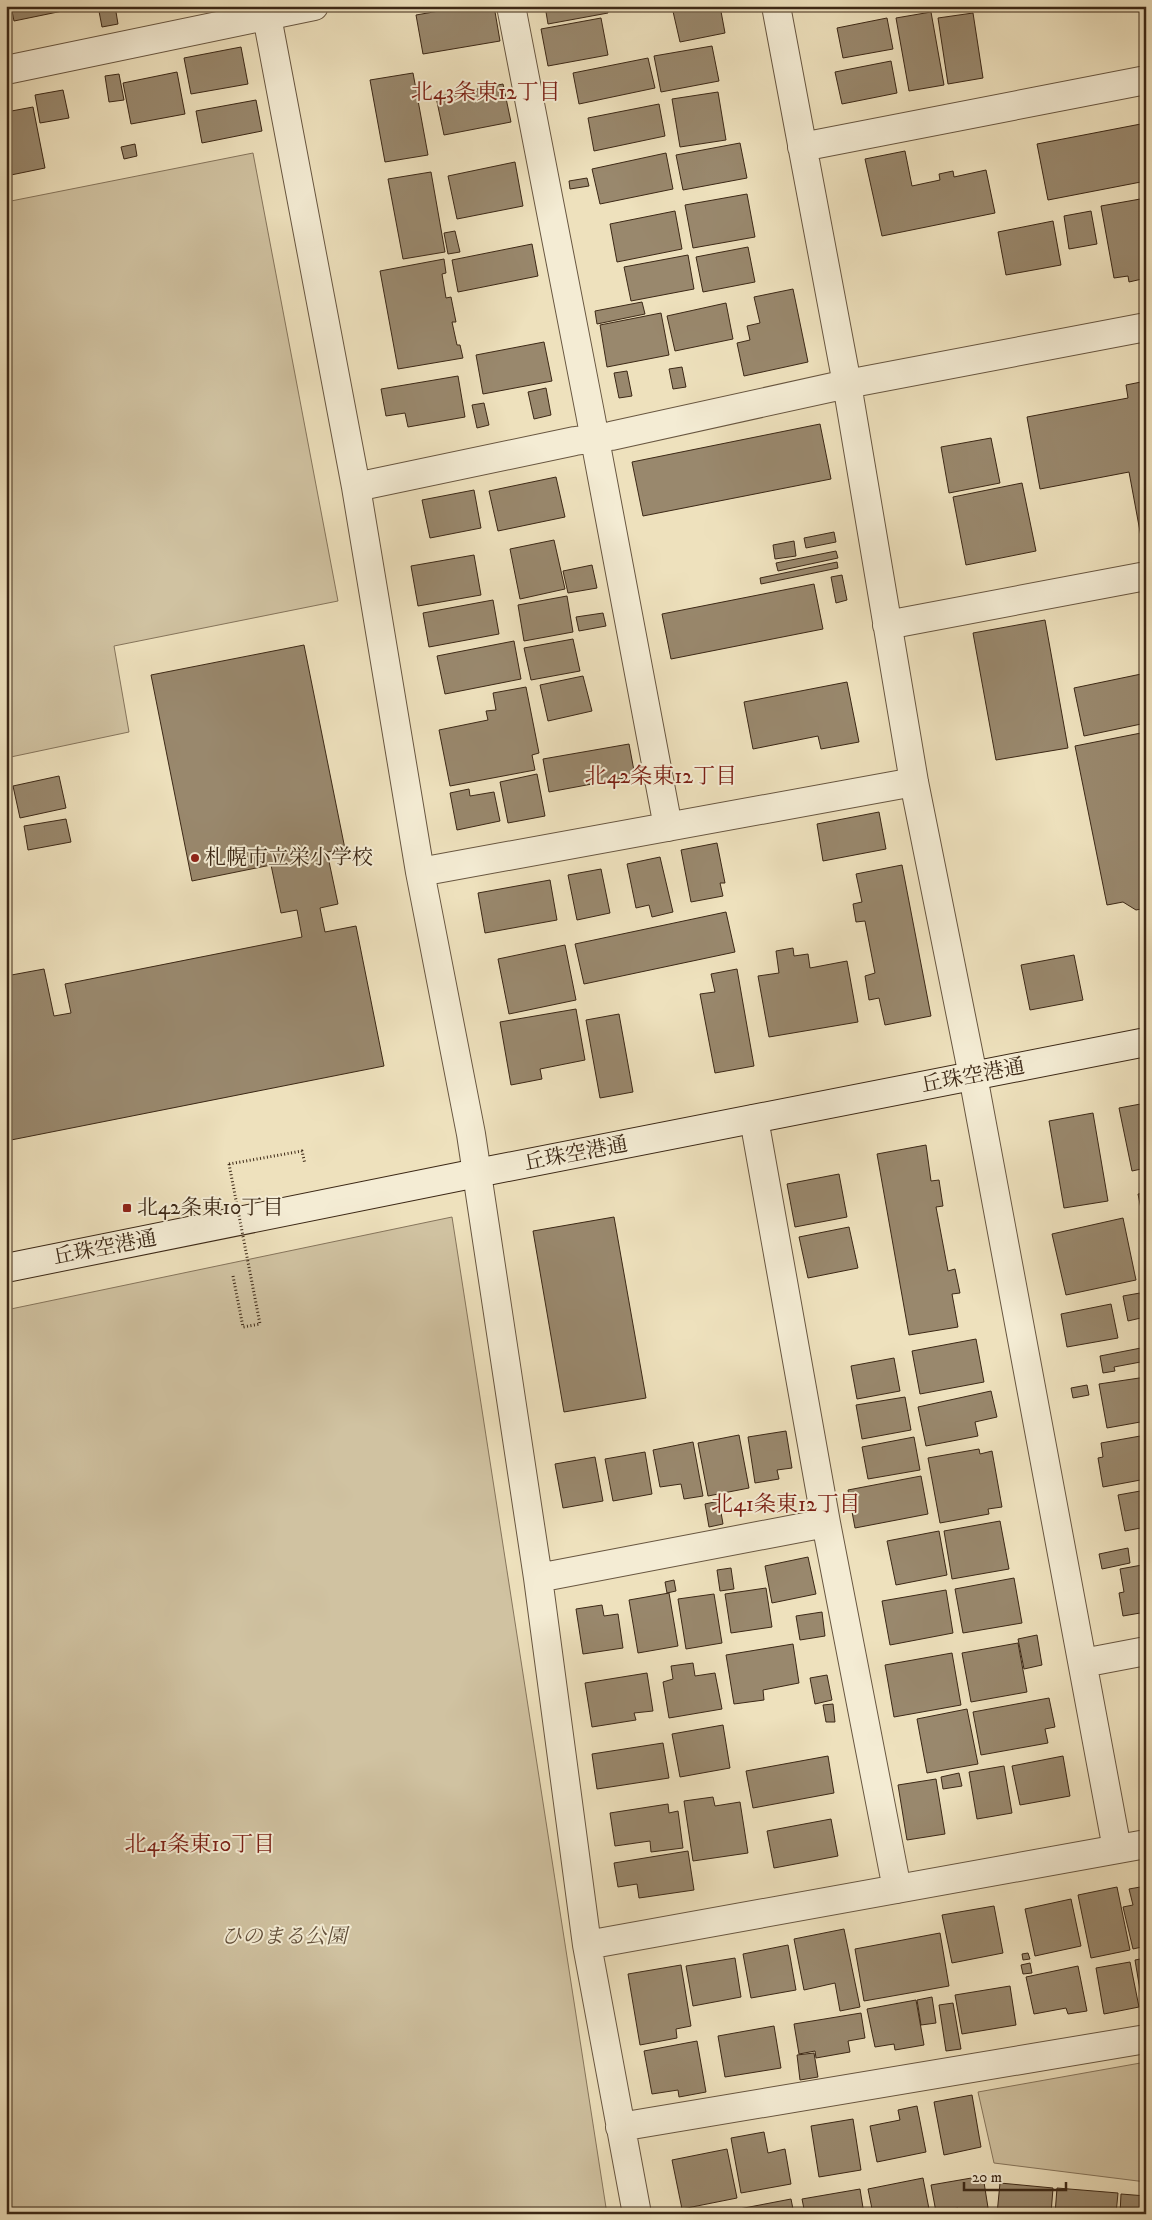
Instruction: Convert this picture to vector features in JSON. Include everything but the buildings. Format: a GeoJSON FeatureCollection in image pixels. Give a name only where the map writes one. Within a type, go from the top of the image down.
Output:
{"type":"FeatureCollection","features":[{"type":"Feature","properties":{"kind":"street"},"geometry":{"type":"LineString","coordinates":[[6,70],[266,11],[314,6]]}},
{"type":"Feature","properties":{"kind":"street"},"geometry":{"type":"LineString","coordinates":[[511,6],[668,827]]}},
{"type":"Feature","properties":{"kind":"street"},"geometry":{"type":"LineString","coordinates":[[776,6],[847,384],[914,782],[973,1076],[1117,1849]]}},
{"type":"Feature","properties":{"kind":"street"},"geometry":{"type":"LineString","coordinates":[[266,11],[356,487],[420,872],[477,1173],[538,1578],[588,1945],[637,2214]]}},
{"type":"Feature","properties":{"kind":"street"},"geometry":{"type":"LineString","coordinates":[[802,147],[1146,80]]}},
{"type":"Feature","properties":{"kind":"street"},"geometry":{"type":"LineString","coordinates":[[356,487],[847,384],[1146,327]]}},
{"type":"Feature","properties":{"kind":"street"},"geometry":{"type":"LineString","coordinates":[[887,625],[1146,576]]}},
{"type":"Feature","properties":{"kind":"street"},"geometry":{"type":"LineString","coordinates":[[420,872],[914,782]]}},
{"type":"Feature","properties":{"kind":"street","name":"丘珠空港通"},"geometry":{"type":"LineString","coordinates":[[6,1268],[754,1118],[1146,1042]]}},
{"type":"Feature","properties":{"kind":"street"},"geometry":{"type":"LineString","coordinates":[[754,1118],[826,1523],[897,1889]]}},
{"type":"Feature","properties":{"kind":"street"},"geometry":{"type":"LineString","coordinates":[[538,1578],[826,1523]]}},
{"type":"Feature","properties":{"kind":"street"},"geometry":{"type":"LineString","coordinates":[[1083,1663],[1146,1651]]}},
{"type":"Feature","properties":{"kind":"street"},"geometry":{"type":"LineString","coordinates":[[588,1945],[1146,1844]]}},
{"type":"Feature","properties":{"kind":"street"},"geometry":{"type":"LineString","coordinates":[[620,2127],[1146,2039]]}},
{"type":"Feature","properties":{"kind":"path"},"geometry":{"type":"LineString","coordinates":[[233,1276],[243,1327],[260,1324],[228,1164],[302,1151],[305,1164]]}},
{"type":"Feature","properties":{"kind":"green space"},"geometry":{"type":"Polygon","coordinates":[[[253,153],[338,601],[114,646],[129,732],[6,758],[6,202],[253,153]]]}},
{"type":"Feature","properties":{"kind":"green space","name":"ひのまる公園"},"geometry":{"type":"Polygon","coordinates":[[[452,1217],[607,2214],[6,2214],[6,1310],[452,1217]]]}},
{"type":"Feature","properties":{"kind":"green space"},"geometry":{"type":"Polygon","coordinates":[[[1146,2062],[1146,2182],[994,2163],[978,2092],[1146,2062]]]}},
{"type":"Feature","properties":{"kind":"place","name":"札幌市立栄小学校"},"geometry":{"type":"Point","coordinates":[195,858]}},
{"type":"Feature","properties":{"kind":"place","name":"北42条東10丁目"},"geometry":{"type":"Point","coordinates":[127,1208]}},
{"type":"Feature","properties":{"kind":"district","name":"北43条東12丁目"},"geometry":{"type":"Point","coordinates":[486,92]}},
{"type":"Feature","properties":{"kind":"district","name":"北42条東12丁目"},"geometry":{"type":"Point","coordinates":[661,776]}},
{"type":"Feature","properties":{"kind":"district","name":"北41条東12丁目"},"geometry":{"type":"Point","coordinates":[786,1504]}},
{"type":"Feature","properties":{"kind":"district","name":"北41条東10丁目"},"geometry":{"type":"Point","coordinates":[200,1844]}}]}
